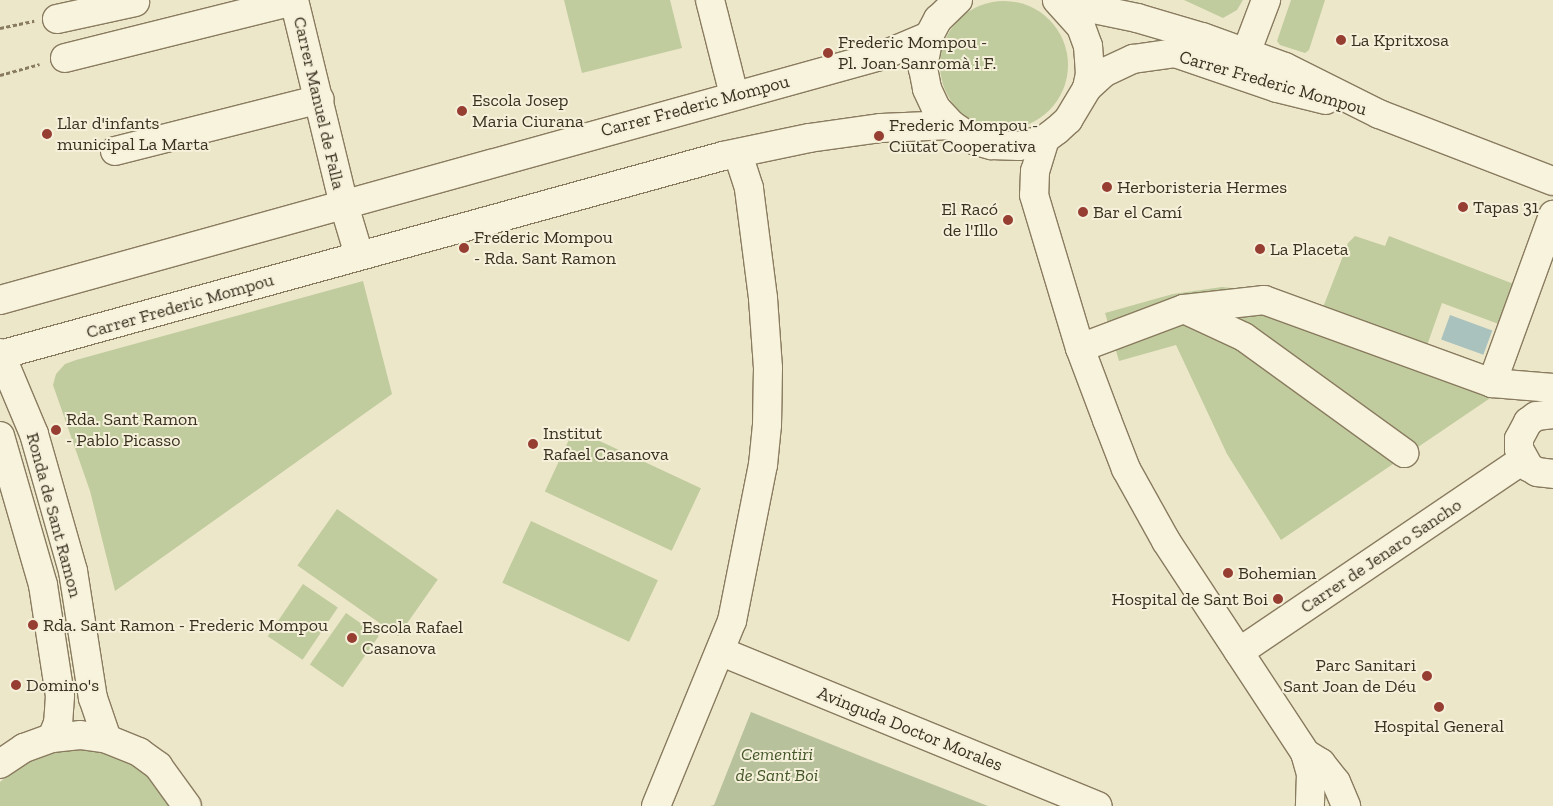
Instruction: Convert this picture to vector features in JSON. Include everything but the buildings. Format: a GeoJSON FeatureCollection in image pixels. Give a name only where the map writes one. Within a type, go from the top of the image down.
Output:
{"type":"FeatureCollection","features":[{"type":"Feature","properties":{"kind":"street"},"geometry":{"type":"LineString","coordinates":[[54,61],[294,0]]}},
{"type":"Feature","properties":{"kind":"street","name":"Carrer Manuel de Falla"},"geometry":{"type":"LineString","coordinates":[[294,0],[320,99],[344,206]]}},
{"type":"Feature","properties":{"kind":"street"},"geometry":{"type":"LineString","coordinates":[[710,0],[734,95]]}},
{"type":"Feature","properties":{"kind":"street"},"geometry":{"type":"LineString","coordinates":[[958,0],[938,19],[929,36],[923,68],[927,89],[936,108],[952,125],[976,141],[1000,146],[1019,146],[1045,139],[1068,120],[1087,88],[1090,74],[1088,46],[1081,27],[1059,1]]}},
{"type":"Feature","properties":{"kind":"street"},"geometry":{"type":"LineString","coordinates":[[1246,53],[1266,0]]}},
{"type":"Feature","properties":{"kind":"street"},"geometry":{"type":"LineString","coordinates":[[57,19],[134,1],[142,38]]}},
{"type":"Feature","properties":{"kind":"street","name":"Carrer Frederic Mompou"},"geometry":{"type":"LineString","coordinates":[[1059,1],[1137,18],[1285,67],[1379,114],[1553,181]]}},
{"type":"Feature","properties":{"kind":"street","name":"Carrer Frederic Mompou"},"geometry":{"type":"LineString","coordinates":[[0,300],[344,206],[734,95],[884,55],[929,36]]}},
{"type":"Feature","properties":{"kind":"street","name":"Carrer Frederic Mompou"},"geometry":{"type":"LineString","coordinates":[[1087,88],[1105,72],[1133,59],[1176,53],[1277,88],[1379,114]]}},
{"type":"Feature","properties":{"kind":"street"},"geometry":{"type":"LineString","coordinates":[[114,151],[320,99]]}},
{"type":"Feature","properties":{"kind":"street","name":"Carrer Frederic Mompou"},"geometry":{"type":"LineString","coordinates":[[0,354],[359,255],[738,154],[809,138],[881,128],[952,125]]}},
{"type":"Feature","properties":{"kind":"street"},"geometry":{"type":"LineString","coordinates":[[1034,195],[1035,171],[1045,139]]}},
{"type":"Feature","properties":{"kind":"street"},"geometry":{"type":"LineString","coordinates":[[1000,146],[1022,173],[1034,195],[1080,348],[1126,469],[1166,541],[1305,753],[1311,774],[1310,806]]}},
{"type":"Feature","properties":{"kind":"street"},"geometry":{"type":"LineString","coordinates":[[656,806],[722,652],[744,569],[767,425],[768,368],[763,298],[749,188],[738,154]]}},
{"type":"Feature","properties":{"kind":"street"},"geometry":{"type":"LineString","coordinates":[[344,206],[359,255]]}},
{"type":"Feature","properties":{"kind":"street"},"geometry":{"type":"LineString","coordinates":[[1492,383],[1553,215]]}},
{"type":"Feature","properties":{"kind":"street"},"geometry":{"type":"LineString","coordinates":[[1080,348],[1184,309],[1264,300],[1279,303],[1492,383],[1553,388]]}},
{"type":"Feature","properties":{"kind":"street"},"geometry":{"type":"LineString","coordinates":[[1184,309],[1244,337],[1404,453]]}},
{"type":"Feature","properties":{"kind":"street","name":"Ronda de Sant Ramon"},"geometry":{"type":"LineString","coordinates":[[0,354],[34,434],[73,571],[93,698],[107,739]]}},
{"type":"Feature","properties":{"kind":"street"},"geometry":{"type":"LineString","coordinates":[[1553,414],[1536,416],[1522,429],[1519,449],[1524,460],[1537,472],[1553,474]]}},
{"type":"Feature","properties":{"kind":"street","name":"Ronda de Sant Ramon"},"geometry":{"type":"LineString","coordinates":[[0,436],[43,585],[60,696],[58,722],[52,738]]}},
{"type":"Feature","properties":{"kind":"street","name":"Carrer de Jenaro Sancho"},"geometry":{"type":"LineString","coordinates":[[1239,652],[1524,460]]}},
{"type":"Feature","properties":{"kind":"street","name":"Avinguda Doctor Morales"},"geometry":{"type":"LineString","coordinates":[[722,652],[1098,806]]}},
{"type":"Feature","properties":{"kind":"street"},"geometry":{"type":"LineString","coordinates":[[0,764],[24,748],[52,738],[80,735],[107,739],[139,752],[158,766],[187,806]]}},
{"type":"Feature","properties":{"kind":"street"},"geometry":{"type":"LineString","coordinates":[[1305,753],[1321,763],[1336,782],[1346,806]]}},
{"type":"Feature","properties":{"kind":"path"},"geometry":{"type":"LineString","coordinates":[[0,28],[19,24]]}},
{"type":"Feature","properties":{"kind":"path"},"geometry":{"type":"LineString","coordinates":[[0,75],[54,61]]}},
{"type":"Feature","properties":{"kind":"green space"},"geometry":{"type":"Polygon","coordinates":[[[564,0],[670,0],[682,48],[582,73],[564,0]]]}},
{"type":"Feature","properties":{"kind":"green space"},"geometry":{"type":"Polygon","coordinates":[[[1184,0],[1243,0],[1237,10],[1223,18],[1184,0]]]}},
{"type":"Feature","properties":{"kind":"green space"},"geometry":{"type":"Polygon","coordinates":[[[1291,0],[1325,0],[1309,50],[1305,53],[1280,45],[1277,41],[1291,0]]]}},
{"type":"Feature","properties":{"kind":"green space"},"geometry":{"type":"Polygon","coordinates":[[[1004,1],[1028,6],[1049,20],[1063,41],[1068,65],[1063,89],[1049,110],[1028,124],[1004,129],[980,124],[959,110],[945,89],[940,65],[945,41],[959,20],[980,6],[1004,1]]]}},
{"type":"Feature","properties":{"kind":"green space"},"geometry":{"type":"Polygon","coordinates":[[[1355,236],[1385,246],[1389,236],[1519,286],[1504,326],[1442,303],[1424,354],[1508,386],[1281,540],[1227,454],[1176,345],[1119,361],[1105,313],[1173,294],[1222,287],[1250,290],[1320,315],[1348,243],[1355,236]]]}},
{"type":"Feature","properties":{"kind":"green space"},"geometry":{"type":"Polygon","coordinates":[[[363,281],[392,394],[115,591],[90,491],[53,385],[56,374],[65,364],[76,360],[363,281]]]}},
{"type":"Feature","properties":{"kind":"green space"},"geometry":{"type":"Polygon","coordinates":[[[574,429],[701,488],[672,551],[545,492],[574,429]]]}},
{"type":"Feature","properties":{"kind":"green space"},"geometry":{"type":"Polygon","coordinates":[[[337,509],[438,580],[398,636],[297,566],[337,509]]]}},
{"type":"Feature","properties":{"kind":"green space"},"geometry":{"type":"Polygon","coordinates":[[[531,521],[658,580],[629,642],[502,583],[531,521]]]}},
{"type":"Feature","properties":{"kind":"green space"},"geometry":{"type":"Polygon","coordinates":[[[303,584],[338,607],[303,660],[268,636],[303,584]]]}},
{"type":"Feature","properties":{"kind":"green space"},"geometry":{"type":"Polygon","coordinates":[[[346,613],[379,636],[343,688],[310,665],[346,613]]]}},
{"type":"Feature","properties":{"kind":"green space","name":"Cementiri de Sant Boi"},"geometry":{"type":"Polygon","coordinates":[[[751,712],[988,806],[710,806],[714,805],[751,712]]]}},
{"type":"Feature","properties":{"kind":"green space"},"geometry":{"type":"Polygon","coordinates":[[[85,748],[106,751],[143,771],[158,786],[171,806],[0,806],[0,782],[24,763],[43,753],[85,748]]]}},
{"type":"Feature","properties":{"kind":"water"},"geometry":{"type":"Polygon","coordinates":[[[1450,315],[1492,330],[1483,355],[1441,339],[1450,315]]]}},
{"type":"Feature","properties":{"kind":"place","name":"La Kpritxosa"},"geometry":{"type":"Point","coordinates":[1341,40]}},
{"type":"Feature","properties":{"kind":"place","name":"Frederic Mompou - Pl. Joan Sanromà i F."},"geometry":{"type":"Point","coordinates":[828,53]}},
{"type":"Feature","properties":{"kind":"place","name":"Escola Josep Maria Ciurana"},"geometry":{"type":"Point","coordinates":[462,111]}},
{"type":"Feature","properties":{"kind":"place","name":"Llar d'infants municipal La Marta"},"geometry":{"type":"Point","coordinates":[47,134]}},
{"type":"Feature","properties":{"kind":"place","name":"Frederic Mompou - Ciutat Cooperativa"},"geometry":{"type":"Point","coordinates":[879,136]}},
{"type":"Feature","properties":{"kind":"place","name":"Herboristeria Hermes"},"geometry":{"type":"Point","coordinates":[1107,187]}},
{"type":"Feature","properties":{"kind":"place","name":"Tapas 31"},"geometry":{"type":"Point","coordinates":[1463,207]}},
{"type":"Feature","properties":{"kind":"place","name":"Bar el Camí"},"geometry":{"type":"Point","coordinates":[1083,212]}},
{"type":"Feature","properties":{"kind":"place","name":"El Racó de l'Illo"},"geometry":{"type":"Point","coordinates":[1008,220]}},
{"type":"Feature","properties":{"kind":"place","name":"Frederic Mompou - Rda. Sant Ramon"},"geometry":{"type":"Point","coordinates":[464,248]}},
{"type":"Feature","properties":{"kind":"place","name":"La Placeta"},"geometry":{"type":"Point","coordinates":[1260,249]}},
{"type":"Feature","properties":{"kind":"place","name":"Rda. Sant Ramon - Pablo Picasso"},"geometry":{"type":"Point","coordinates":[56,430]}},
{"type":"Feature","properties":{"kind":"place","name":"Institut Rafael Casanova"},"geometry":{"type":"Point","coordinates":[533,444]}},
{"type":"Feature","properties":{"kind":"place","name":"Bohemian"},"geometry":{"type":"Point","coordinates":[1228,573]}},
{"type":"Feature","properties":{"kind":"place","name":"Hospital de Sant Boi"},"geometry":{"type":"Point","coordinates":[1278,599]}},
{"type":"Feature","properties":{"kind":"place","name":"Rda. Sant Ramon - Frederic Mompou"},"geometry":{"type":"Point","coordinates":[33,625]}},
{"type":"Feature","properties":{"kind":"place","name":"Escola Rafael Casanova"},"geometry":{"type":"Point","coordinates":[352,638]}},
{"type":"Feature","properties":{"kind":"place","name":"Parc Sanitari Sant Joan de Déu"},"geometry":{"type":"Point","coordinates":[1427,676]}},
{"type":"Feature","properties":{"kind":"place","name":"Domino's"},"geometry":{"type":"Point","coordinates":[16,685]}},
{"type":"Feature","properties":{"kind":"place","name":"Hospital General"},"geometry":{"type":"Point","coordinates":[1439,707]}}]}
